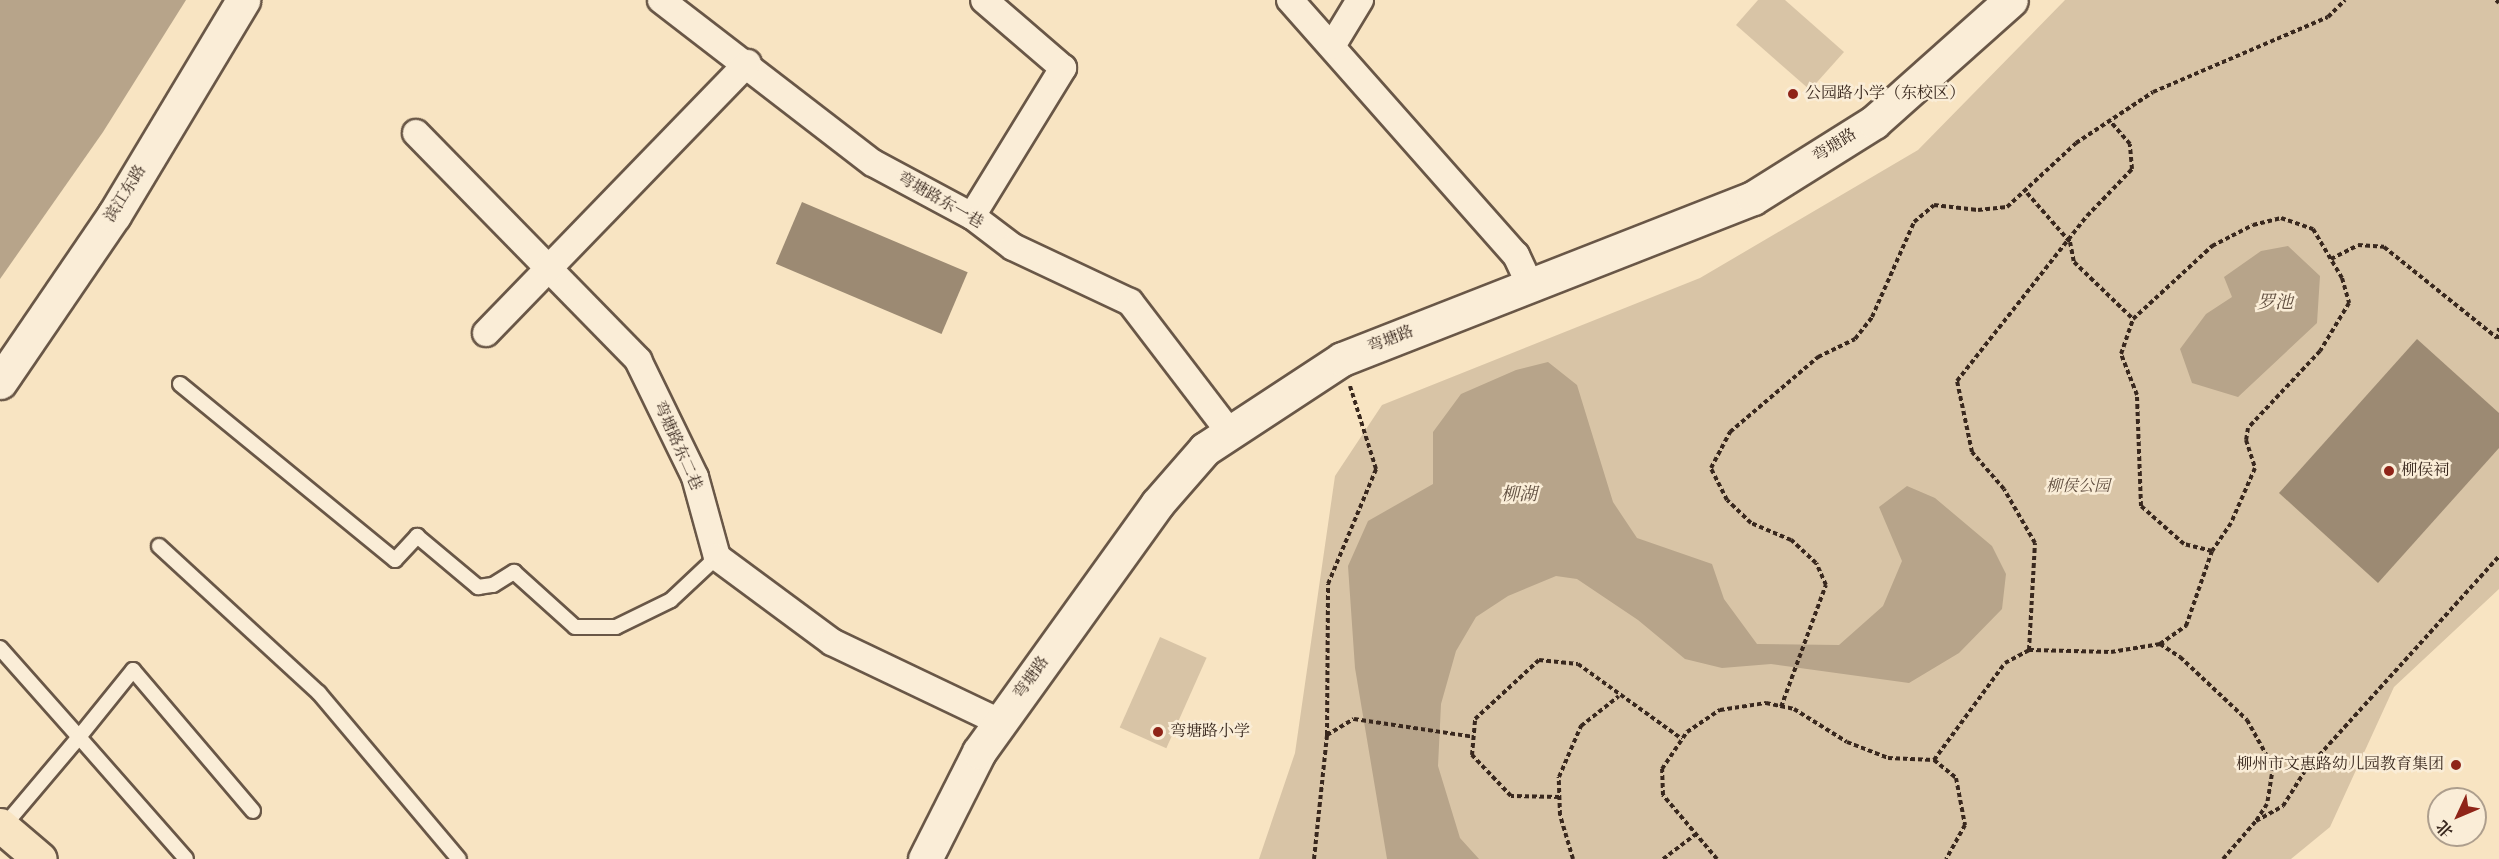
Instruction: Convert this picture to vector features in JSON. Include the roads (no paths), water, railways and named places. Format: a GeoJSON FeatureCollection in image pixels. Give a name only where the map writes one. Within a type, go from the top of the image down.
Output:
{"type":"FeatureCollection","features":[{"type":"Feature","properties":{"kind":"main road"},"geometry":{"type":"LineString","coordinates":[[1,826],[40,859]]}},
{"type":"Feature","properties":{"kind":"street","name":"滨江东路"},"geometry":{"type":"LineString","coordinates":[[0,382],[114,215],[243,0]]}},
{"type":"Feature","properties":{"kind":"street","name":"弯塘路东一巷"},"geometry":{"type":"LineString","coordinates":[[661,0],[748,63],[873,163],[972,216],[1013,247],[1130,302],[1230,433]]}},
{"type":"Feature","properties":{"kind":"street"},"geometry":{"type":"LineString","coordinates":[[972,216],[1063,68],[984,0]]}},
{"type":"Feature","properties":{"kind":"street"},"geometry":{"type":"LineString","coordinates":[[1290,0],[1516,255],[1531,287]]}},
{"type":"Feature","properties":{"kind":"street"},"geometry":{"type":"LineString","coordinates":[[1332,46],[1360,0]]}},
{"type":"Feature","properties":{"kind":"street","name":"弯塘路"},"geometry":{"type":"LineString","coordinates":[[925,859],[979,752],[1157,504],[1205,449],[1342,359],[1531,287],[1753,198],[1874,122],[2011,0]]}},
{"type":"Feature","properties":{"kind":"street"},"geometry":{"type":"LineString","coordinates":[[486,333],[748,63]]}},
{"type":"Feature","properties":{"kind":"street","name":"弯塘路东二巷"},"geometry":{"type":"LineString","coordinates":[[416,133],[638,360],[694,477],[717,558]]}},
{"type":"Feature","properties":{"kind":"street"},"geometry":{"type":"LineString","coordinates":[[717,558],[832,642],[1000,722]]}},
{"type":"Feature","properties":{"kind":"lane"},"geometry":{"type":"LineString","coordinates":[[180,384],[395,560],[417,536],[478,587],[493,585],[514,572],[575,627],[616,627],[671,600],[717,558]]}},
{"type":"Feature","properties":{"kind":"lane"},"geometry":{"type":"LineString","coordinates":[[159,546],[319,693],[459,859]]}},
{"type":"Feature","properties":{"kind":"lane"},"geometry":{"type":"LineString","coordinates":[[0,648],[186,859]]}},
{"type":"Feature","properties":{"kind":"lane"},"geometry":{"type":"LineString","coordinates":[[1,826],[79,737],[133,670],[253,811]]}},
{"type":"Feature","properties":{"kind":"water"},"geometry":{"type":"Polygon","coordinates":[[[0,0],[186,0],[103,132],[0,279],[0,0]]]}},
{"type":"Feature","properties":{"kind":"water","name":"罗池"},"geometry":{"type":"Polygon","coordinates":[[[2288,246],[2320,276],[2317,323],[2238,397],[2192,383],[2180,349],[2206,314],[2232,297],[2224,277],[2261,251],[2288,246]]]}},
{"type":"Feature","properties":{"kind":"water","name":"柳湖"},"geometry":{"type":"Polygon","coordinates":[[[1548,362],[1577,385],[1613,502],[1637,538],[1712,564],[1724,599],[1757,644],[1839,645],[1883,606],[1902,561],[1879,507],[1907,486],[1935,498],[1992,546],[2006,574],[2002,609],[1959,653],[1909,683],[1771,664],[1722,668],[1685,659],[1638,620],[1577,579],[1556,576],[1508,596],[1476,617],[1456,651],[1441,704],[1438,766],[1460,838],[1479,859],[1387,859],[1355,668],[1348,566],[1368,521],[1433,484],[1433,432],[1461,394],[1516,370],[1548,362]]]}},
{"type":"Feature","properties":{"kind":"place","name":"公园路小学（东校区）"},"geometry":{"type":"Point","coordinates":[1793,94]}},
{"type":"Feature","properties":{"kind":"place","name":"柳侯祠"},"geometry":{"type":"Point","coordinates":[2389,471]}},
{"type":"Feature","properties":{"kind":"place","name":"弯塘路小学"},"geometry":{"type":"Point","coordinates":[1158,732]}},
{"type":"Feature","properties":{"kind":"place","name":"柳州市文惠路幼儿园教育集团"},"geometry":{"type":"Point","coordinates":[2456,765]}},
{"type":"Feature","properties":{"kind":"park label","name":"柳侯公园"},"geometry":{"type":"Point","coordinates":[2078,487]}}]}
